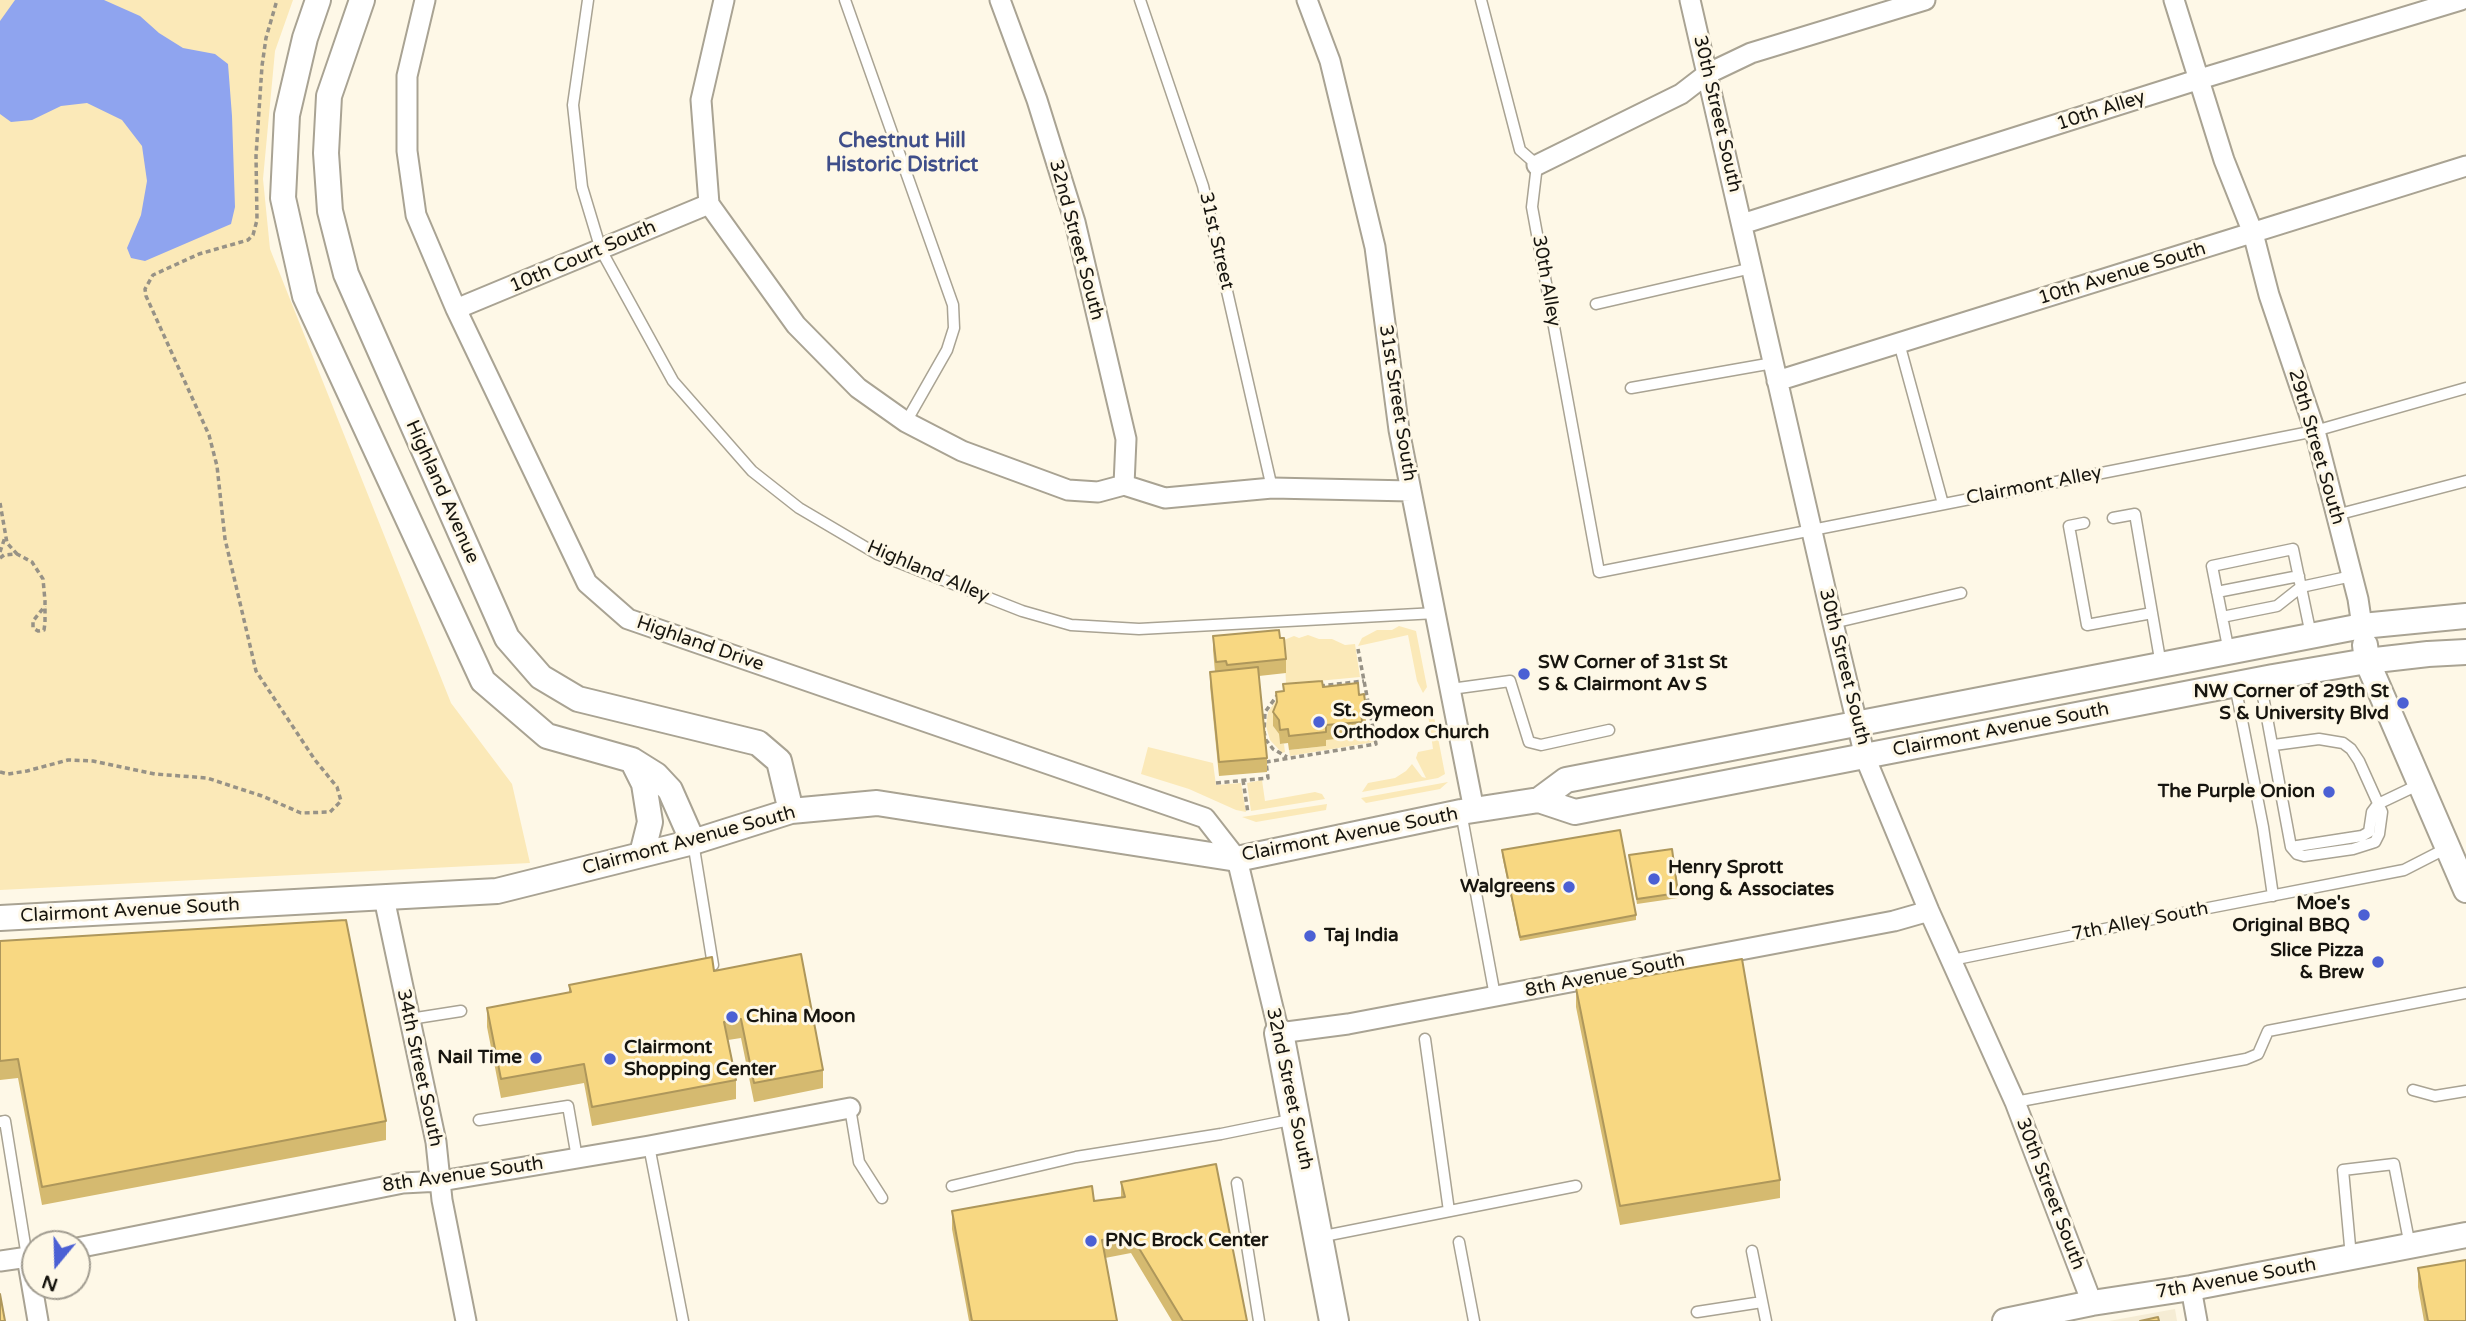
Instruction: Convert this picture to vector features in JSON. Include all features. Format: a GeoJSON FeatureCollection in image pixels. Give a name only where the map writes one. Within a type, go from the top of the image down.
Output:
{"type":"FeatureCollection","features":[{"type":"Feature","properties":{"kind":"main road","name":"32nd Street South"},"geometry":{"type":"LineString","coordinates":[[1279,1033],[1334,1321]]}},
{"type":"Feature","properties":{"kind":"street"},"geometry":{"type":"LineString","coordinates":[[318,0],[305,38],[287,115],[284,198],[304,296],[483,681],[547,736],[632,760],[656,775],[670,790],[693,842]]}},
{"type":"Feature","properties":{"kind":"street","name":"Highland Avenue"},"geometry":{"type":"LineString","coordinates":[[362,0],[328,96],[326,153],[330,211],[346,274],[507,638],[541,677],[578,699],[758,743],[779,761],[791,811]]}},
{"type":"Feature","properties":{"kind":"street","name":"Highland Drive"},"geometry":{"type":"LineString","coordinates":[[425,0],[407,76],[407,151],[416,215],[456,309],[587,583],[628,619],[1205,818],[1237,859]]}},
{"type":"Feature","properties":{"kind":"street"},"geometry":{"type":"LineString","coordinates":[[724,0],[701,100],[709,204],[796,325],[858,388],[906,422],[962,451],[1068,490],[1098,492],[1124,485],[1165,498],[1272,488],[1411,491]]}},
{"type":"Feature","properties":{"kind":"street","name":"32nd Street South"},"geometry":{"type":"LineString","coordinates":[[1000,0],[1037,100],[1074,222],[1126,439],[1124,485]]}},
{"type":"Feature","properties":{"kind":"street","name":"31st Street South"},"geometry":{"type":"LineString","coordinates":[[1307,0],[1330,61],[1375,247],[1399,430],[1451,689],[1467,811]]}},
{"type":"Feature","properties":{"kind":"street","name":"30th Street South"},"geometry":{"type":"LineString","coordinates":[[1690,0],[1865,757],[1929,911],[2015,1102],[2092,1303]]}},
{"type":"Feature","properties":{"kind":"street"},"geometry":{"type":"LineString","coordinates":[[1537,165],[1681,94],[1707,74],[1752,53],[1925,0]]}},
{"type":"Feature","properties":{"kind":"street","name":"29th Street South"},"geometry":{"type":"LineString","coordinates":[[2174,0],[2224,160],[2253,233],[2269,295],[2315,431],[2352,576],[2367,661],[2466,890]]}},
{"type":"Feature","properties":{"kind":"street","name":"10th Alley"},"geometry":{"type":"LineString","coordinates":[[1742,224],[2200,79],[2461,0]]}},
{"type":"Feature","properties":{"kind":"street","name":"10th Avenue South"},"geometry":{"type":"LineString","coordinates":[[1775,372],[1899,344],[2466,166]]}},
{"type":"Feature","properties":{"kind":"street","name":"10th Court South"},"geometry":{"type":"LineString","coordinates":[[456,309],[709,204]]}},
{"type":"Feature","properties":{"kind":"street","name":"Clairmont Avenue South"},"geometry":{"type":"LineString","coordinates":[[1539,800],[1566,780],[2311,635],[2362,626],[2466,616]]}},
{"type":"Feature","properties":{"kind":"street","name":"Clairmont Avenue South"},"geometry":{"type":"LineString","coordinates":[[0,918],[497,891],[693,842],[791,811],[877,803],[1237,859],[1467,811],[1539,800],[1575,812],[2235,684],[2367,661],[2428,653],[2466,652]]}},
{"type":"Feature","properties":{"kind":"street"},"geometry":{"type":"LineString","coordinates":[[632,760],[643,784],[650,822],[642,853]]}},
{"type":"Feature","properties":{"kind":"street","name":"32nd Street South"},"geometry":{"type":"LineString","coordinates":[[1237,859],[1279,1033]]}},
{"type":"Feature","properties":{"kind":"street","name":"34th Street South"},"geometry":{"type":"LineString","coordinates":[[384,898],[436,1142],[440,1181],[466,1321]]}},
{"type":"Feature","properties":{"kind":"street","name":"8th Avenue South"},"geometry":{"type":"LineString","coordinates":[[1279,1033],[1348,1024],[1894,922],[1929,911]]}},
{"type":"Feature","properties":{"kind":"street","name":"8th Avenue South"},"geometry":{"type":"LineString","coordinates":[[91,1245],[402,1183],[440,1181],[649,1146],[850,1108]]}},
{"type":"Feature","properties":{"kind":"street","name":"7th Avenue South"},"geometry":{"type":"LineString","coordinates":[[2006,1321],[2466,1235]]}},
{"type":"Feature","properties":{"kind":"street"},"geometry":{"type":"LineString","coordinates":[[0,1261],[21,1258]]}},
{"type":"Feature","properties":{"kind":"street"},"geometry":{"type":"LineString","coordinates":[[2191,1288],[2197,1321]]}},
{"type":"Feature","properties":{"kind":"street"},"geometry":{"type":"LineString","coordinates":[[36,1300],[38,1321]]}},
{"type":"Feature","properties":{"kind":"lane","name":"Highland Alley"},"geometry":{"type":"LineString","coordinates":[[588,0],[573,105],[582,187],[601,250],[673,381],[752,471],[799,508],[877,554],[1022,611],[1072,625],[1139,629],[1437,613]]}},
{"type":"Feature","properties":{"kind":"lane"},"geometry":{"type":"LineString","coordinates":[[845,0],[953,305],[954,328],[947,350],[906,422]]}},
{"type":"Feature","properties":{"kind":"lane","name":"31st Street"},"geometry":{"type":"LineString","coordinates":[[1140,0],[1203,186],[1272,488]]}},
{"type":"Feature","properties":{"kind":"lane"},"geometry":{"type":"LineString","coordinates":[[1481,0],[1520,150],[1537,165]]}},
{"type":"Feature","properties":{"kind":"lane","name":"30th Alley"},"geometry":{"type":"LineString","coordinates":[[1537,165],[1532,207],[1599,572]]}},
{"type":"Feature","properties":{"kind":"lane"},"geometry":{"type":"LineString","coordinates":[[1596,304],[1752,268]]}},
{"type":"Feature","properties":{"kind":"lane"},"geometry":{"type":"LineString","coordinates":[[1899,344],[1943,504]]}},
{"type":"Feature","properties":{"kind":"lane"},"geometry":{"type":"LineString","coordinates":[[1631,388],[1775,372]]}},
{"type":"Feature","properties":{"kind":"lane","name":"Clairmont Alley"},"geometry":{"type":"LineString","coordinates":[[1599,572],[2315,431],[2466,388]]}},
{"type":"Feature","properties":{"kind":"lane"},"geometry":{"type":"LineString","coordinates":[[2336,515],[2466,481]]}},
{"type":"Feature","properties":{"kind":"lane"},"geometry":{"type":"LineString","coordinates":[[2113,519],[2135,514],[2161,665]]}},
{"type":"Feature","properties":{"kind":"lane"},"geometry":{"type":"LineString","coordinates":[[2084,523],[2069,526],[2087,625],[2152,613]]}},
{"type":"Feature","properties":{"kind":"lane"},"geometry":{"type":"LineString","coordinates":[[2229,652],[2212,566],[2293,549],[2311,635]]}},
{"type":"Feature","properties":{"kind":"lane"},"geometry":{"type":"LineString","coordinates":[[2217,592],[2352,576]]}},
{"type":"Feature","properties":{"kind":"lane"},"geometry":{"type":"LineString","coordinates":[[2222,617],[2277,606],[2300,582]]}},
{"type":"Feature","properties":{"kind":"lane"},"geometry":{"type":"LineString","coordinates":[[1833,623],[1961,593]]}},
{"type":"Feature","properties":{"kind":"lane"},"geometry":{"type":"LineString","coordinates":[[2260,680],[2291,848],[2304,856],[2353,849],[2375,842],[2382,812],[2359,761],[2343,743],[2319,739],[2274,745]]}},
{"type":"Feature","properties":{"kind":"lane"},"geometry":{"type":"LineString","coordinates":[[1451,689],[1510,681],[1530,742],[1541,745],[1609,730]]}},
{"type":"Feature","properties":{"kind":"lane"},"geometry":{"type":"LineString","coordinates":[[2235,684],[2263,827],[2273,896]]}},
{"type":"Feature","properties":{"kind":"lane"},"geometry":{"type":"LineString","coordinates":[[2378,803],[2420,784]]}},
{"type":"Feature","properties":{"kind":"lane"},"geometry":{"type":"LineString","coordinates":[[1467,811],[1495,996]]}},
{"type":"Feature","properties":{"kind":"lane"},"geometry":{"type":"LineString","coordinates":[[693,842],[713,965]]}},
{"type":"Feature","properties":{"kind":"lane","name":"7th Alley South"},"geometry":{"type":"LineString","coordinates":[[1952,960],[2404,870],[2448,848]]}},
{"type":"Feature","properties":{"kind":"lane"},"geometry":{"type":"LineString","coordinates":[[2015,1102],[2246,1059],[2258,1054],[2268,1031],[2466,993]]}},
{"type":"Feature","properties":{"kind":"lane"},"geometry":{"type":"LineString","coordinates":[[410,1019],[461,1011]]}},
{"type":"Feature","properties":{"kind":"lane"},"geometry":{"type":"LineString","coordinates":[[1425,1039],[1449,1211]]}},
{"type":"Feature","properties":{"kind":"lane"},"geometry":{"type":"LineString","coordinates":[[2413,1090],[2435,1096],[2466,1091]]}},
{"type":"Feature","properties":{"kind":"lane"},"geometry":{"type":"LineString","coordinates":[[480,1120],[568,1106],[577,1158]]}},
{"type":"Feature","properties":{"kind":"lane"},"geometry":{"type":"LineString","coordinates":[[850,1108],[859,1162],[882,1198]]}},
{"type":"Feature","properties":{"kind":"lane"},"geometry":{"type":"LineString","coordinates":[[952,1186],[1076,1157],[1295,1119]]}},
{"type":"Feature","properties":{"kind":"lane"},"geometry":{"type":"LineString","coordinates":[[0,1122],[5,1121],[26,1230]]}},
{"type":"Feature","properties":{"kind":"lane"},"geometry":{"type":"LineString","coordinates":[[649,1146],[682,1321]]}},
{"type":"Feature","properties":{"kind":"lane"},"geometry":{"type":"LineString","coordinates":[[2351,1257],[2343,1170],[2394,1164],[2410,1246]]}},
{"type":"Feature","properties":{"kind":"lane"},"geometry":{"type":"LineString","coordinates":[[1237,1183],[1259,1321]]}},
{"type":"Feature","properties":{"kind":"lane"},"geometry":{"type":"LineString","coordinates":[[1319,1237],[1576,1186]]}},
{"type":"Feature","properties":{"kind":"lane"},"geometry":{"type":"LineString","coordinates":[[1459,1242],[1474,1321]]}},
{"type":"Feature","properties":{"kind":"lane"},"geometry":{"type":"LineString","coordinates":[[1752,1251],[1766,1321]]}},
{"type":"Feature","properties":{"kind":"lane"},"geometry":{"type":"LineString","coordinates":[[1697,1312],[1762,1302]]}},
{"type":"Feature","properties":{"kind":"path"},"geometry":{"type":"LineString","coordinates":[[0,772],[8,774],[27,771],[68,760],[93,761],[155,774],[207,778],[251,792],[301,813],[330,812],[341,801],[337,787],[315,760],[256,671],[225,539],[217,466],[209,435],[145,289],[153,275],[209,251],[248,240],[253,235],[257,220],[256,156],[262,66],[266,38],[277,0]]}},
{"type":"Feature","properties":{"kind":"path"},"geometry":{"type":"LineString","coordinates":[[0,503],[5,536],[0,552]]}},
{"type":"Feature","properties":{"kind":"path"},"geometry":{"type":"LineString","coordinates":[[5,536],[17,554],[32,562],[43,579],[45,606],[44,630],[37,631],[33,628],[33,621],[45,606]]}},
{"type":"Feature","properties":{"kind":"path"},"geometry":{"type":"LineString","coordinates":[[0,558],[17,554]]}},
{"type":"Feature","properties":{"kind":"path"},"geometry":{"type":"LineString","coordinates":[[1216,783],[1268,778],[1266,762],[1376,744],[1357,649]]}},
{"type":"Feature","properties":{"kind":"path"},"geometry":{"type":"LineString","coordinates":[[1309,687],[1364,681]]}},
{"type":"Feature","properties":{"kind":"path"},"geometry":{"type":"LineString","coordinates":[[1282,690],[1265,712],[1264,732],[1273,749],[1289,758]]}},
{"type":"Feature","properties":{"kind":"path"},"geometry":{"type":"LineString","coordinates":[[1370,715],[1388,712]]}},
{"type":"Feature","properties":{"kind":"path"},"geometry":{"type":"LineString","coordinates":[[1243,780],[1248,813]]}},
{"type":"Feature","properties":{"kind":"shaded area"},"geometry":{"type":"Polygon","coordinates":[[[0,0],[293,0],[275,51],[263,179],[270,249],[451,703],[512,784],[530,863],[0,890],[0,0]]]}},
{"type":"Feature","properties":{"kind":"shaded area"},"geometry":{"type":"Polygon","coordinates":[[[1399,626],[1416,631],[1427,687],[1423,693],[1417,681],[1408,635],[1358,646],[1362,638],[1377,630],[1392,630],[1399,626]]]}},
{"type":"Feature","properties":{"kind":"shaded area"},"geometry":{"type":"Polygon","coordinates":[[[1308,635],[1319,639],[1332,639],[1345,645],[1355,644],[1360,677],[1286,684],[1284,640],[1308,635]]]}},
{"type":"Feature","properties":{"kind":"shaded area"},"geometry":{"type":"Polygon","coordinates":[[[1277,699],[1273,726],[1279,734],[1280,744],[1284,744],[1285,752],[1282,753],[1270,740],[1266,726],[1268,712],[1277,699]]]}},
{"type":"Feature","properties":{"kind":"shaded area"},"geometry":{"type":"Polygon","coordinates":[[[1428,714],[1434,717],[1445,774],[1438,778],[1362,792],[1368,783],[1395,778],[1412,764],[1422,777],[1426,778],[1416,758],[1418,752],[1433,749],[1428,714]]]}},
{"type":"Feature","properties":{"kind":"shaded area"},"geometry":{"type":"Polygon","coordinates":[[[1366,722],[1370,723],[1374,742],[1290,756],[1289,750],[1326,746],[1326,740],[1366,722]]]}},
{"type":"Feature","properties":{"kind":"shaded area"},"geometry":{"type":"Polygon","coordinates":[[[1148,747],[1213,763],[1216,785],[1241,783],[1246,812],[1189,789],[1141,774],[1148,747]]]}},
{"type":"Feature","properties":{"kind":"shaded area"},"geometry":{"type":"Polygon","coordinates":[[[1262,780],[1265,801],[1315,792],[1322,794],[1325,799],[1251,811],[1247,783],[1262,780]]]}},
{"type":"Feature","properties":{"kind":"shaded area"},"geometry":{"type":"Polygon","coordinates":[[[1448,782],[1440,789],[1366,803],[1361,798],[1448,782]]]}},
{"type":"Feature","properties":{"kind":"shaded area"},"geometry":{"type":"Polygon","coordinates":[[[1327,804],[1326,810],[1256,822],[1242,817],[1327,804]]]}},
{"type":"Feature","properties":{"kind":"shaded area"},"geometry":{"type":"Polygon","coordinates":[[[2175,1309],[2177,1321],[2109,1321],[2175,1309]]]}},
{"type":"Feature","properties":{"kind":"water"},"geometry":{"type":"Polygon","coordinates":[[[15,0],[104,0],[140,16],[159,33],[183,48],[215,54],[228,64],[235,207],[231,224],[145,261],[131,258],[127,248],[141,215],[147,181],[142,146],[122,120],[87,103],[61,106],[32,120],[11,122],[0,114],[0,21],[15,0]]]}},
{"type":"Feature","properties":{"kind":"building"},"geometry":{"type":"Polygon","coordinates":[[[1279,630],[1280,638],[1284,638],[1286,659],[1227,665],[1226,661],[1216,662],[1213,636],[1279,630]]]}},
{"type":"Feature","properties":{"kind":"building"},"geometry":{"type":"Polygon","coordinates":[[[1258,667],[1267,758],[1219,762],[1210,672],[1258,667]]]}},
{"type":"Feature","properties":{"kind":"building","name":"St. Symeon Orthodox Church"},"geometry":{"type":"Polygon","coordinates":[[[1322,681],[1323,687],[1358,683],[1359,695],[1364,694],[1366,708],[1366,711],[1361,712],[1362,722],[1326,725],[1326,732],[1289,736],[1288,729],[1280,730],[1279,720],[1273,712],[1277,702],[1276,692],[1284,691],[1283,684],[1322,681]]]}},
{"type":"Feature","properties":{"kind":"building","name":"Walgreens"},"geometry":{"type":"Polygon","coordinates":[[[1620,830],[1636,915],[1520,937],[1502,850],[1620,830]]]}},
{"type":"Feature","properties":{"kind":"building","name":"Henry Sprott Long & Associates"},"geometry":{"type":"Polygon","coordinates":[[[1672,849],[1678,893],[1637,899],[1629,855],[1672,849]]]}},
{"type":"Feature","properties":{"kind":"building"},"geometry":{"type":"Polygon","coordinates":[[[346,920],[386,1121],[42,1187],[18,1059],[0,1061],[0,941],[346,920]]]}},
{"type":"Feature","properties":{"kind":"building","name":"Clairmont Shopping Center"},"geometry":{"type":"Polygon","coordinates":[[[801,954],[823,1070],[754,1083],[741,1019],[724,1022],[736,1080],[592,1107],[584,1064],[501,1079],[487,1008],[571,992],[569,985],[712,957],[714,971],[801,954]]]}},
{"type":"Feature","properties":{"kind":"building"},"geometry":{"type":"Polygon","coordinates":[[[1742,959],[1780,1180],[1620,1206],[1576,988],[1742,959]]]}},
{"type":"Feature","properties":{"kind":"building","name":"PNC Brock Center"},"geometry":{"type":"Polygon","coordinates":[[[1216,1164],[1247,1321],[1183,1321],[1131,1235],[1102,1240],[1117,1321],[972,1321],[952,1211],[1092,1186],[1094,1201],[1125,1197],[1121,1182],[1216,1164]]]}},
{"type":"Feature","properties":{"kind":"building"},"geometry":{"type":"Polygon","coordinates":[[[2466,1260],[2466,1321],[2428,1321],[2418,1268],[2466,1260]]]}},
{"type":"Feature","properties":{"kind":"building"},"geometry":{"type":"Polygon","coordinates":[[[0,1294],[5,1321],[0,1321],[0,1294]]]}},
{"type":"Feature","properties":{"kind":"building"},"geometry":{"type":"Polygon","coordinates":[[[2158,1317],[2159,1321],[2140,1321],[2158,1317]]]}},
{"type":"Feature","properties":{"kind":"place","name":"SW Corner of 31st St S & Clairmont Av S"},"geometry":{"type":"Point","coordinates":[1524,674]}},
{"type":"Feature","properties":{"kind":"place","name":"NW Corner of 29th St S & University Blvd"},"geometry":{"type":"Point","coordinates":[2403,703]}},
{"type":"Feature","properties":{"kind":"place","name":"St. Symeon Orthodox Church"},"geometry":{"type":"Point","coordinates":[1319,722]}},
{"type":"Feature","properties":{"kind":"place","name":"The Purple Onion"},"geometry":{"type":"Point","coordinates":[2329,792]}},
{"type":"Feature","properties":{"kind":"place","name":"Henry Sprott Long & Associates"},"geometry":{"type":"Point","coordinates":[1654,879]}},
{"type":"Feature","properties":{"kind":"place","name":"Walgreens"},"geometry":{"type":"Point","coordinates":[1569,887]}},
{"type":"Feature","properties":{"kind":"place","name":"Moe's Original BBQ"},"geometry":{"type":"Point","coordinates":[2364,915]}},
{"type":"Feature","properties":{"kind":"place","name":"Taj India"},"geometry":{"type":"Point","coordinates":[1310,936]}},
{"type":"Feature","properties":{"kind":"place","name":"Slice Pizza & Brew"},"geometry":{"type":"Point","coordinates":[2378,962]}},
{"type":"Feature","properties":{"kind":"place","name":"China Moon"},"geometry":{"type":"Point","coordinates":[732,1017]}},
{"type":"Feature","properties":{"kind":"place","name":"Nail Time"},"geometry":{"type":"Point","coordinates":[536,1058]}},
{"type":"Feature","properties":{"kind":"place","name":"Clairmont Shopping Center"},"geometry":{"type":"Point","coordinates":[610,1059]}},
{"type":"Feature","properties":{"kind":"place","name":"PNC Brock Center"},"geometry":{"type":"Point","coordinates":[1091,1241]}},
{"type":"Feature","properties":{"kind":"district","name":"Chestnut Hill Historic District"},"geometry":{"type":"Point","coordinates":[902,153]}}]}
